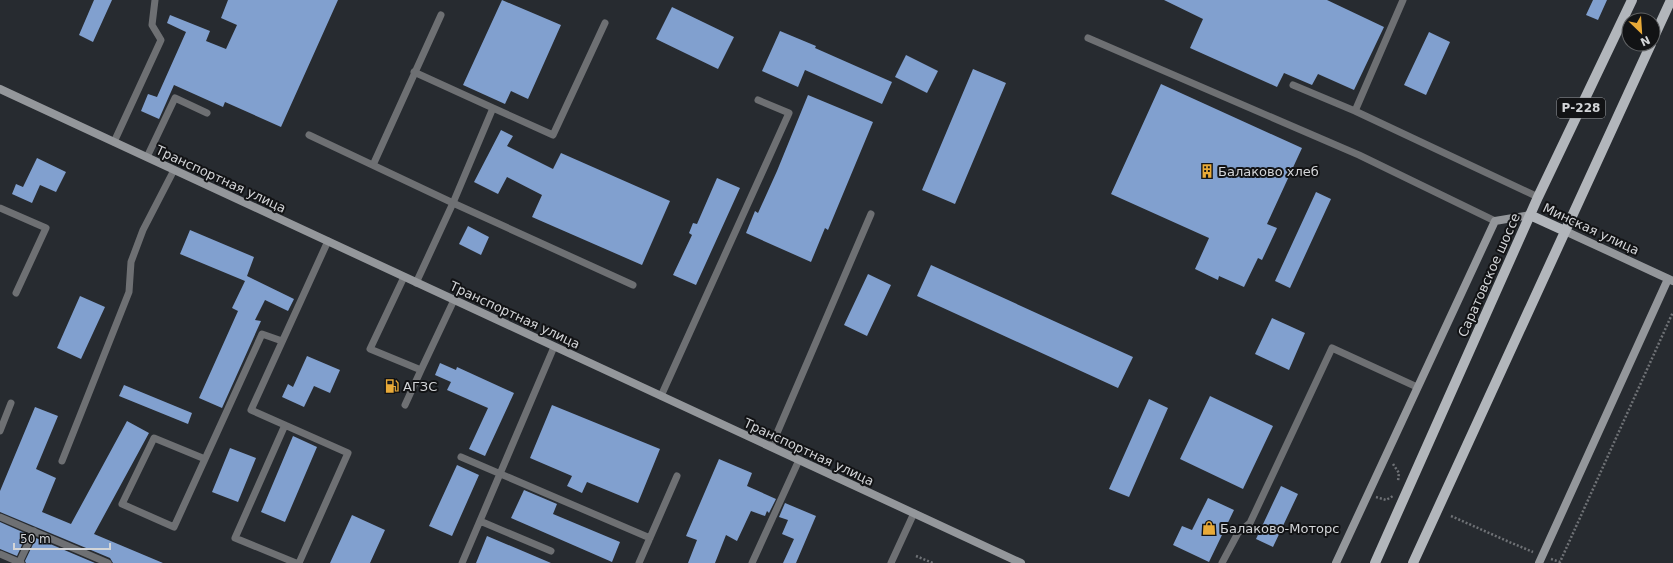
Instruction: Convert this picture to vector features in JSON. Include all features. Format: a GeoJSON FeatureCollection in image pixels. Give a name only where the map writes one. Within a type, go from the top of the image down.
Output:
{"type":"FeatureCollection","features":[{"type":"Feature","properties":{"kind":"main road","name":"Саратовское шоссе"},"geometry":{"type":"LineString","coordinates":[[1375,563],[1538,197],[1632,0]]}},
{"type":"Feature","properties":{"kind":"main road"},"geometry":{"type":"LineString","coordinates":[[1661,22],[1671,0]]}},
{"type":"Feature","properties":{"kind":"main road"},"geometry":{"type":"LineString","coordinates":[[1413,563],[1647,52]]}},
{"type":"Feature","properties":{"kind":"main road","name":"Транспортная улица"},"geometry":{"type":"LineString","coordinates":[[0,89],[1021,563]]}},
{"type":"Feature","properties":{"kind":"main road","name":"Минская улица"},"geometry":{"type":"LineString","coordinates":[[1494,221],[1530,216],[1670,280]]}},
{"type":"Feature","properties":{"kind":"main road"},"geometry":{"type":"LineString","coordinates":[[1336,563],[1494,221]]}},
{"type":"Feature","properties":{"kind":"main road"},"geometry":{"type":"LineString","coordinates":[[1539,563],[1670,280]]}},
{"type":"Feature","properties":{"kind":"lane"},"geometry":{"type":"LineString","coordinates":[[114,142],[161,40],[152,25],[155,0]]}},
{"type":"Feature","properties":{"kind":"lane"},"geometry":{"type":"LineString","coordinates":[[1355,111],[1403,0]]}},
{"type":"Feature","properties":{"kind":"lane"},"geometry":{"type":"LineString","coordinates":[[373,165],[441,14]]}},
{"type":"Feature","properties":{"kind":"lane"},"geometry":{"type":"LineString","coordinates":[[414,72],[554,135],[605,23]]}},
{"type":"Feature","properties":{"kind":"lane"},"geometry":{"type":"LineString","coordinates":[[1088,38],[1359,155],[1494,221]]}},
{"type":"Feature","properties":{"kind":"lane"},"geometry":{"type":"LineString","coordinates":[[1293,85],[1355,111],[1538,197]]}},
{"type":"Feature","properties":{"kind":"lane"},"geometry":{"type":"LineString","coordinates":[[147,157],[175,98],[207,113]]}},
{"type":"Feature","properties":{"kind":"lane"},"geometry":{"type":"LineString","coordinates":[[661,396],[789,114],[758,100]]}},
{"type":"Feature","properties":{"kind":"lane"},"geometry":{"type":"LineString","coordinates":[[416,283],[453,203],[493,108]]}},
{"type":"Feature","properties":{"kind":"lane"},"geometry":{"type":"LineString","coordinates":[[309,134],[453,203],[633,285]]}},
{"type":"Feature","properties":{"kind":"lane"},"geometry":{"type":"LineString","coordinates":[[62,461],[129,292],[131,262],[142,230],[174,170]]}},
{"type":"Feature","properties":{"kind":"lane"},"geometry":{"type":"LineString","coordinates":[[0,208],[46,228],[16,293]]}},
{"type":"Feature","properties":{"kind":"lane"},"geometry":{"type":"LineString","coordinates":[[771,447],[871,214]]}},
{"type":"Feature","properties":{"kind":"lane"},"geometry":{"type":"LineString","coordinates":[[285,425],[235,538],[297,563],[348,453],[285,425],[251,410],[328,241]]}},
{"type":"Feature","properties":{"kind":"lane"},"geometry":{"type":"LineString","coordinates":[[404,277],[370,349],[421,370]]}},
{"type":"Feature","properties":{"kind":"lane"},"geometry":{"type":"LineString","coordinates":[[405,405],[454,300]]}},
{"type":"Feature","properties":{"kind":"lane"},"geometry":{"type":"LineString","coordinates":[[205,459],[154,438],[122,504],[174,527],[262,334],[282,341]]}},
{"type":"Feature","properties":{"kind":"lane"},"geometry":{"type":"LineString","coordinates":[[462,563],[554,347]]}},
{"type":"Feature","properties":{"kind":"lane"},"geometry":{"type":"LineString","coordinates":[[1222,563],[1238,533],[1250,523],[1332,348],[1418,387]]}},
{"type":"Feature","properties":{"kind":"lane"},"geometry":{"type":"LineString","coordinates":[[0,430],[11,403]]}},
{"type":"Feature","properties":{"kind":"lane"},"geometry":{"type":"LineString","coordinates":[[461,456],[650,538]]}},
{"type":"Feature","properties":{"kind":"lane"},"geometry":{"type":"LineString","coordinates":[[752,563],[799,460]]}},
{"type":"Feature","properties":{"kind":"lane"},"geometry":{"type":"LineString","coordinates":[[640,563],[677,476]]}},
{"type":"Feature","properties":{"kind":"lane"},"geometry":{"type":"LineString","coordinates":[[891,563],[914,514]]}},
{"type":"Feature","properties":{"kind":"lane"},"geometry":{"type":"LineString","coordinates":[[0,517],[108,563]]}},
{"type":"Feature","properties":{"kind":"lane"},"geometry":{"type":"LineString","coordinates":[[480,521],[551,552]]}},
{"type":"Feature","properties":{"kind":"lane"},"geometry":{"type":"LineString","coordinates":[[0,554],[20,563],[34,531]]}},
{"type":"Feature","properties":{"kind":"path"},"geometry":{"type":"LineString","coordinates":[[1560,562],[1673,312]]}},
{"type":"Feature","properties":{"kind":"path"},"geometry":{"type":"LineString","coordinates":[[1386,454],[1399,473],[1398,486]]}},
{"type":"Feature","properties":{"kind":"path"},"geometry":{"type":"LineString","coordinates":[[1451,516],[1505,541]]}},
{"type":"Feature","properties":{"kind":"path"},"geometry":{"type":"LineString","coordinates":[[916,556],[933,563]]}},
{"type":"Feature","properties":{"kind":"building"},"geometry":{"type":"Polygon","coordinates":[[[94,0],[112,0],[93,42],[79,35],[94,0]]]}},
{"type":"Feature","properties":{"kind":"building"},"geometry":{"type":"Polygon","coordinates":[[[228,0],[338,0],[281,127],[225,102],[223,107],[174,85],[159,119],[141,111],[148,94],[157,97],[186,32],[167,23],[170,15],[210,31],[206,41],[226,49],[237,25],[221,18],[228,0]]]}},
{"type":"Feature","properties":{"kind":"building"},"geometry":{"type":"Polygon","coordinates":[[[502,0],[561,25],[528,99],[511,91],[505,104],[463,85],[502,0]]]}},
{"type":"Feature","properties":{"kind":"building"},"geometry":{"type":"Polygon","coordinates":[[[1164,0],[1327,0],[1384,27],[1354,90],[1318,74],[1312,85],[1284,73],[1277,87],[1190,48],[1203,19],[1164,0]]]}},
{"type":"Feature","properties":{"kind":"building"},"geometry":{"type":"Polygon","coordinates":[[[1593,0],[1607,0],[1598,20],[1586,15],[1593,0]]]}},
{"type":"Feature","properties":{"kind":"building"},"geometry":{"type":"Polygon","coordinates":[[[672,7],[734,37],[718,69],[656,39],[672,7]]]}},
{"type":"Feature","properties":{"kind":"building"},"geometry":{"type":"Polygon","coordinates":[[[780,31],[816,46],[815,48],[892,82],[882,104],[805,70],[798,87],[762,71],[780,31]]]}},
{"type":"Feature","properties":{"kind":"building"},"geometry":{"type":"Polygon","coordinates":[[[1429,32],[1450,42],[1426,95],[1404,85],[1429,32]]]}},
{"type":"Feature","properties":{"kind":"building"},"geometry":{"type":"Polygon","coordinates":[[[906,55],[938,71],[927,93],[895,77],[906,55]]]}},
{"type":"Feature","properties":{"kind":"building"},"geometry":{"type":"Polygon","coordinates":[[[973,69],[1006,83],[955,204],[922,190],[973,69]]]}},
{"type":"Feature","properties":{"kind":"building","name":"Балаково хлеб"},"geometry":{"type":"Polygon","coordinates":[[[1161,84],[1302,148],[1267,224],[1277,228],[1262,260],[1258,258],[1244,287],[1219,276],[1218,280],[1195,269],[1209,238],[1111,194],[1161,84]]]}},
{"type":"Feature","properties":{"kind":"building"},"geometry":{"type":"Polygon","coordinates":[[[808,95],[873,122],[828,230],[825,228],[811,262],[746,233],[755,211],[758,213],[777,171],[808,95]]]}},
{"type":"Feature","properties":{"kind":"building"},"geometry":{"type":"Polygon","coordinates":[[[501,130],[513,136],[507,146],[553,169],[561,153],[670,201],[642,265],[532,217],[542,195],[507,177],[498,194],[474,182],[501,130]]]}},
{"type":"Feature","properties":{"kind":"building"},"geometry":{"type":"Polygon","coordinates":[[[37,158],[66,172],[56,192],[40,185],[32,203],[12,194],[16,184],[23,187],[37,158]]]}},
{"type":"Feature","properties":{"kind":"building"},"geometry":{"type":"Polygon","coordinates":[[[717,178],[740,188],[696,285],[673,275],[692,235],[689,233],[693,223],[697,224],[717,178]]]}},
{"type":"Feature","properties":{"kind":"building"},"geometry":{"type":"Polygon","coordinates":[[[1316,192],[1331,199],[1290,288],[1275,281],[1316,192]]]}},
{"type":"Feature","properties":{"kind":"building"},"geometry":{"type":"Polygon","coordinates":[[[468,226],[489,237],[481,255],[459,244],[468,226]]]}},
{"type":"Feature","properties":{"kind":"building"},"geometry":{"type":"Polygon","coordinates":[[[190,230],[254,257],[247,276],[294,299],[288,311],[265,300],[255,320],[261,321],[222,408],[199,398],[238,311],[232,308],[245,281],[180,254],[190,230]]]}},
{"type":"Feature","properties":{"kind":"building"},"geometry":{"type":"Polygon","coordinates":[[[931,265],[1133,357],[1118,388],[917,296],[931,265]]]}},
{"type":"Feature","properties":{"kind":"building"},"geometry":{"type":"Polygon","coordinates":[[[868,274],[891,285],[867,336],[844,325],[868,274]]]}},
{"type":"Feature","properties":{"kind":"building"},"geometry":{"type":"Polygon","coordinates":[[[80,296],[105,307],[81,359],[57,348],[80,296]]]}},
{"type":"Feature","properties":{"kind":"building"},"geometry":{"type":"Polygon","coordinates":[[[1272,318],[1305,333],[1289,370],[1255,354],[1272,318]]]}},
{"type":"Feature","properties":{"kind":"building"},"geometry":{"type":"Polygon","coordinates":[[[307,356],[340,370],[330,393],[314,386],[304,407],[282,397],[288,384],[293,387],[307,356]]]}},
{"type":"Feature","properties":{"kind":"building"},"geometry":{"type":"Polygon","coordinates":[[[440,363],[456,370],[457,367],[514,393],[485,456],[469,449],[488,408],[447,390],[451,382],[435,375],[440,363]]]}},
{"type":"Feature","properties":{"kind":"building"},"geometry":{"type":"Polygon","coordinates":[[[124,385],[192,413],[188,424],[119,396],[124,385]]]}},
{"type":"Feature","properties":{"kind":"building"},"geometry":{"type":"Polygon","coordinates":[[[1210,396],[1273,426],[1243,489],[1180,459],[1210,396]]]}},
{"type":"Feature","properties":{"kind":"building"},"geometry":{"type":"Polygon","coordinates":[[[1149,399],[1168,408],[1129,497],[1109,489],[1149,399]]]}},
{"type":"Feature","properties":{"kind":"building"},"geometry":{"type":"Polygon","coordinates":[[[552,405],[660,449],[638,503],[587,482],[582,493],[567,486],[572,476],[530,458],[552,405]]]}},
{"type":"Feature","properties":{"kind":"building"},"geometry":{"type":"Polygon","coordinates":[[[35,407],[58,416],[36,469],[56,478],[42,512],[71,524],[127,421],[149,433],[94,534],[163,563],[113,563],[110,558],[0,512],[0,491],[35,407]]]}},
{"type":"Feature","properties":{"kind":"building"},"geometry":{"type":"Polygon","coordinates":[[[293,436],[317,447],[285,522],[261,512],[293,436]]]}},
{"type":"Feature","properties":{"kind":"building"},"geometry":{"type":"Polygon","coordinates":[[[230,448],[256,458],[238,502],[212,492],[230,448]]]}},
{"type":"Feature","properties":{"kind":"building"},"geometry":{"type":"Polygon","coordinates":[[[719,459],[752,473],[747,486],[776,499],[769,513],[767,511],[765,516],[751,511],[737,541],[726,535],[715,563],[688,563],[697,540],[686,536],[719,459]]]}},
{"type":"Feature","properties":{"kind":"building"},"geometry":{"type":"Polygon","coordinates":[[[457,465],[479,475],[452,536],[429,526],[457,465]]]}},
{"type":"Feature","properties":{"kind":"building"},"geometry":{"type":"Polygon","coordinates":[[[1281,486],[1298,494],[1273,547],[1256,539],[1281,486]]]}},
{"type":"Feature","properties":{"kind":"building"},"geometry":{"type":"Polygon","coordinates":[[[524,490],[557,504],[553,514],[620,542],[612,562],[511,518],[524,490]]]}},
{"type":"Feature","properties":{"kind":"building","name":"Балаково-Моторс"},"geometry":{"type":"Polygon","coordinates":[[[1208,498],[1234,510],[1209,562],[1173,545],[1182,526],[1192,530],[1208,498]]]}},
{"type":"Feature","properties":{"kind":"building"},"geometry":{"type":"Polygon","coordinates":[[[785,503],[816,516],[796,563],[783,563],[794,539],[782,534],[788,520],[779,517],[785,503]]]}},
{"type":"Feature","properties":{"kind":"building"},"geometry":{"type":"Polygon","coordinates":[[[352,515],[385,530],[370,563],[330,563],[352,515]]]}},
{"type":"Feature","properties":{"kind":"building"},"geometry":{"type":"Polygon","coordinates":[[[0,522],[27,534],[17,556],[0,549],[0,522]]]}},
{"type":"Feature","properties":{"kind":"building"},"geometry":{"type":"Polygon","coordinates":[[[487,536],[551,563],[476,563],[487,536]]]}},
{"type":"Feature","properties":{"kind":"building"},"geometry":{"type":"Polygon","coordinates":[[[36,538],[95,563],[26,563],[25,561],[36,538]]]}},
{"type":"Feature","properties":{"kind":"place","name":"Балаково хлеб"},"geometry":{"type":"Point","coordinates":[1207,171]}},
{"type":"Feature","properties":{"kind":"place","name":"АГЗС"},"geometry":{"type":"Point","coordinates":[392,386]}},
{"type":"Feature","properties":{"kind":"place","name":"Балаково-Моторс"},"geometry":{"type":"Point","coordinates":[1209,528]}}]}
